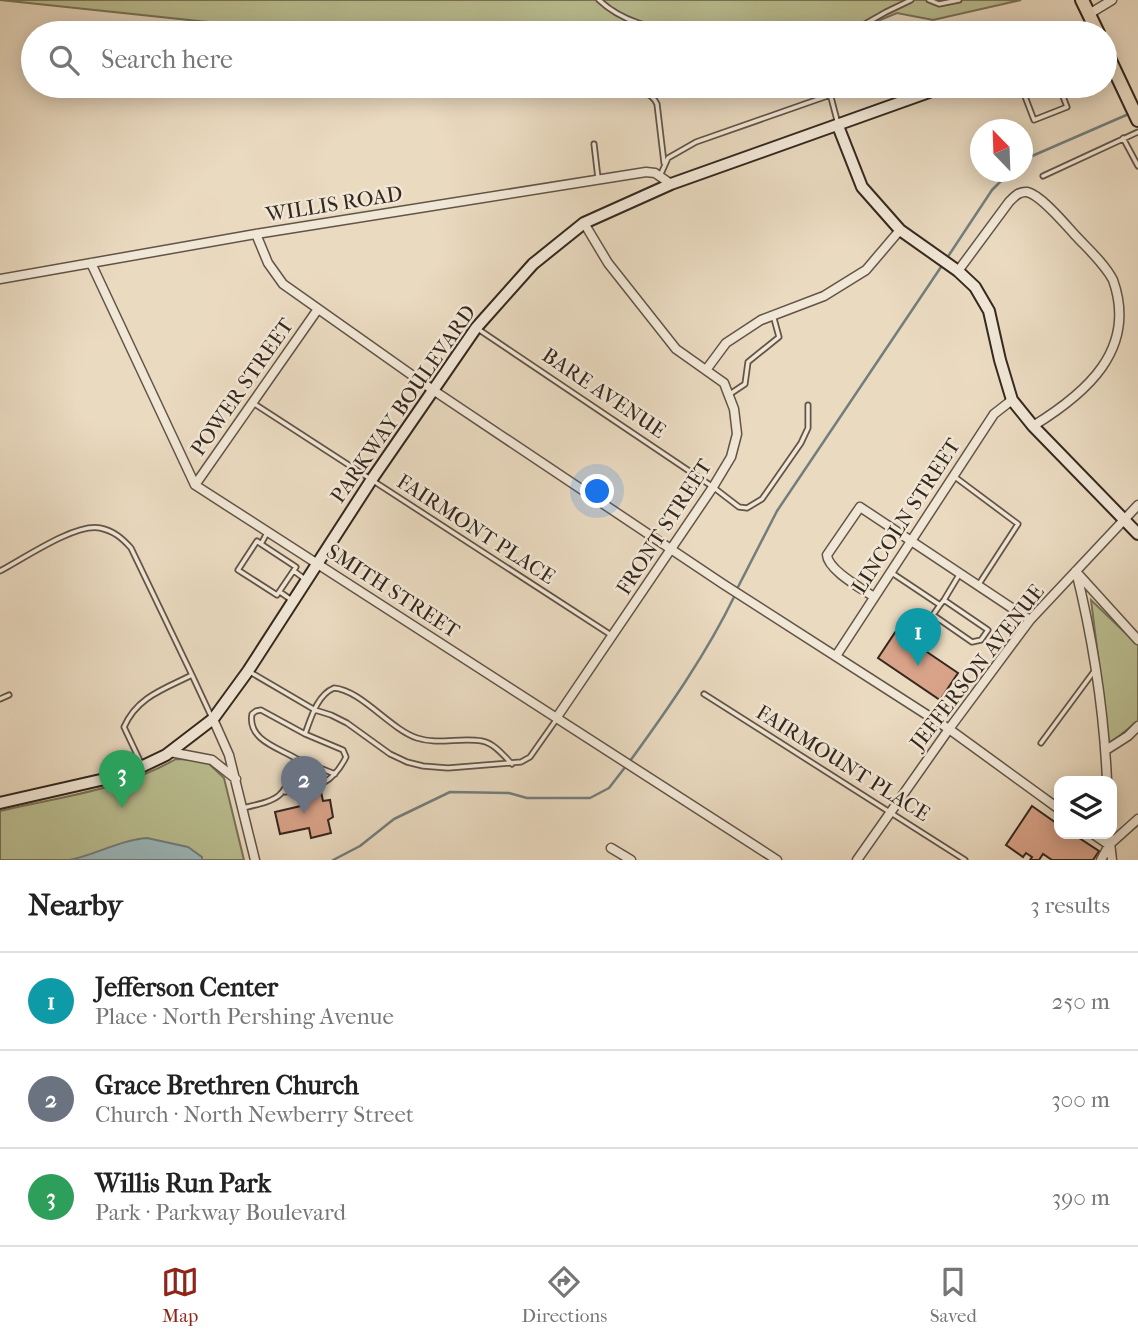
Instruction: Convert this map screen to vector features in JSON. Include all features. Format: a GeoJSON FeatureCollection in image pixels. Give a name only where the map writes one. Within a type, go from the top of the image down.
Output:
{"type":"FeatureCollection","features":[{"type":"Feature","properties":{"kind":"main road"},"geometry":{"type":"LineString","coordinates":[[1082,0],[1091,21]]}},
{"type":"Feature","properties":{"kind":"main road"},"geometry":{"type":"LineString","coordinates":[[1117,77],[1138,120]]}},
{"type":"Feature","properties":{"kind":"street"},"geometry":{"type":"LineString","coordinates":[[1089,14],[1112,0]]}},
{"type":"Feature","properties":{"kind":"street","name":"PARKWAY BOULEVARD"},"geometry":{"type":"LineString","coordinates":[[0,803],[100,780],[143,766],[170,752],[213,719],[248,671],[372,479],[476,328],[533,264],[584,223],[671,184],[838,125],[903,98]]}},
{"type":"Feature","properties":{"kind":"street"},"geometry":{"type":"LineString","coordinates":[[838,125],[862,187],[900,230],[958,271],[975,287],[989,311],[1012,400],[1033,426],[1138,534]]}},
{"type":"Feature","properties":{"kind":"street","name":"WILLIS ROAD"},"geometry":{"type":"LineString","coordinates":[[0,279],[256,234],[646,172],[660,176]]}},
{"type":"Feature","properties":{"kind":"street"},"geometry":{"type":"LineString","coordinates":[[660,176],[671,184]]}},
{"type":"Feature","properties":{"kind":"street"},"geometry":{"type":"LineString","coordinates":[[958,271],[1009,202],[1020,193],[1029,193],[1057,216],[1113,281],[1119,296],[1123,339],[1112,362],[1065,406],[1033,426]]}},
{"type":"Feature","properties":{"kind":"street","name":"FRONT STREET"},"geometry":{"type":"LineString","coordinates":[[558,717],[713,487],[731,457],[737,434],[734,409],[723,383],[676,349],[608,263],[584,223]]}},
{"type":"Feature","properties":{"kind":"street"},"geometry":{"type":"LineString","coordinates":[[706,370],[726,343],[761,320],[824,296],[866,270],[900,230]]}},
{"type":"Feature","properties":{"kind":"street"},"geometry":{"type":"LineString","coordinates":[[256,234],[268,263],[283,284],[433,390],[723,584],[949,729],[1054,805]]}},
{"type":"Feature","properties":{"kind":"street"},"geometry":{"type":"LineString","coordinates":[[91,263],[195,485]]}},
{"type":"Feature","properties":{"kind":"street","name":"POWER STREET"},"geometry":{"type":"LineString","coordinates":[[195,485],[318,309]]}},
{"type":"Feature","properties":{"kind":"street","name":"LINCOLN STREET"},"geometry":{"type":"LineString","coordinates":[[836,656],[994,414],[1012,400]]}},
{"type":"Feature","properties":{"kind":"street","name":"SMITH STREET"},"geometry":{"type":"LineString","coordinates":[[195,485],[777,860]]}},
{"type":"Feature","properties":{"kind":"street","name":"JEFFERSON AVENUE"},"geometry":{"type":"LineString","coordinates":[[857,860],[1030,620],[1138,505]]}},
{"type":"Feature","properties":{"kind":"street"},"geometry":{"type":"LineString","coordinates":[[874,597],[834,569],[827,560],[827,555],[860,507],[1030,620]]}},
{"type":"Feature","properties":{"kind":"street"},"geometry":{"type":"LineString","coordinates":[[1076,571],[1138,640]]}},
{"type":"Feature","properties":{"kind":"street"},"geometry":{"type":"LineString","coordinates":[[1076,571],[1092,637],[1107,776]]}},
{"type":"Feature","properties":{"kind":"street"},"geometry":{"type":"LineString","coordinates":[[213,719],[229,755],[255,860]]}},
{"type":"Feature","properties":{"kind":"street"},"geometry":{"type":"LineString","coordinates":[[1106,750],[1138,726]]}},
{"type":"Feature","properties":{"kind":"street"},"geometry":{"type":"LineString","coordinates":[[170,752],[212,760],[236,779]]}},
{"type":"Feature","properties":{"kind":"street"},"geometry":{"type":"LineString","coordinates":[[1101,860],[1109,845],[1138,818]]}},
{"type":"Feature","properties":{"kind":"street"},"geometry":{"type":"LineString","coordinates":[[1100,839],[1109,845]]}},
{"type":"Feature","properties":{"kind":"street"},"geometry":{"type":"LineString","coordinates":[[1109,839],[1112,860]]}},
{"type":"Feature","properties":{"kind":"street"},"geometry":{"type":"LineString","coordinates":[[611,848],[631,860]]}},
{"type":"Feature","properties":{"kind":"lane"},"geometry":{"type":"LineString","coordinates":[[599,0],[614,14],[635,21]]}},
{"type":"Feature","properties":{"kind":"lane"},"geometry":{"type":"LineString","coordinates":[[870,21],[911,0]]}},
{"type":"Feature","properties":{"kind":"lane"},"geometry":{"type":"LineString","coordinates":[[929,0],[939,4],[959,0]]}},
{"type":"Feature","properties":{"kind":"lane"},"geometry":{"type":"LineString","coordinates":[[654,98],[664,165]]}},
{"type":"Feature","properties":{"kind":"lane"},"geometry":{"type":"LineString","coordinates":[[660,176],[668,158],[675,152],[712,135],[819,98]]}},
{"type":"Feature","properties":{"kind":"lane"},"geometry":{"type":"LineString","coordinates":[[829,98],[838,125]]}},
{"type":"Feature","properties":{"kind":"lane"},"geometry":{"type":"LineString","coordinates":[[1025,98],[1034,121],[1067,107],[1064,98]]}},
{"type":"Feature","properties":{"kind":"lane"},"geometry":{"type":"LineString","coordinates":[[1043,176],[1138,132]]}},
{"type":"Feature","properties":{"kind":"lane"},"geometry":{"type":"LineString","coordinates":[[1124,138],[1138,166]]}},
{"type":"Feature","properties":{"kind":"lane"},"geometry":{"type":"LineString","coordinates":[[594,144],[598,180]]}},
{"type":"Feature","properties":{"kind":"lane"},"geometry":{"type":"LineString","coordinates":[[728,395],[745,384],[747,362],[779,337],[773,315]]}},
{"type":"Feature","properties":{"kind":"lane","name":"BARE AVENUE"},"geometry":{"type":"LineString","coordinates":[[476,328],[739,507],[747,508],[762,499],[801,443],[808,428],[808,405]]}},
{"type":"Feature","properties":{"kind":"lane","name":"FAIRMONT PLACE"},"geometry":{"type":"LineString","coordinates":[[253,402],[612,637]]}},
{"type":"Feature","properties":{"kind":"lane"},"geometry":{"type":"LineString","coordinates":[[953,475],[1018,524],[978,584]]}},
{"type":"Feature","properties":{"kind":"lane"},"geometry":{"type":"LineString","coordinates":[[0,572],[76,531],[97,527],[117,534],[131,548],[213,719]]}},
{"type":"Feature","properties":{"kind":"lane"},"geometry":{"type":"LineString","coordinates":[[261,544],[268,531]]}},
{"type":"Feature","properties":{"kind":"lane"},"geometry":{"type":"LineString","coordinates":[[257,541],[290,563],[296,567],[278,596],[238,570],[257,541]]}},
{"type":"Feature","properties":{"kind":"lane"},"geometry":{"type":"LineString","coordinates":[[290,563],[298,550]]}},
{"type":"Feature","properties":{"kind":"lane"},"geometry":{"type":"LineString","coordinates":[[294,571],[307,580]]}},
{"type":"Feature","properties":{"kind":"lane"},"geometry":{"type":"LineString","coordinates":[[890,571],[940,605]]}},
{"type":"Feature","properties":{"kind":"lane"},"geometry":{"type":"LineString","coordinates":[[944,600],[988,631],[981,640],[972,642],[933,615],[961,574]]}},
{"type":"Feature","properties":{"kind":"lane"},"geometry":{"type":"LineString","coordinates":[[280,592],[293,601]]}},
{"type":"Feature","properties":{"kind":"lane"},"geometry":{"type":"LineString","coordinates":[[1041,743],[1096,668]]}},
{"type":"Feature","properties":{"kind":"lane"},"geometry":{"type":"LineString","coordinates":[[248,671],[314,710],[347,723],[390,754],[423,766],[448,768],[521,762],[530,757],[558,717]]}},
{"type":"Feature","properties":{"kind":"lane"},"geometry":{"type":"LineString","coordinates":[[143,766],[124,727],[131,713],[139,703],[153,694],[192,676]]}},
{"type":"Feature","properties":{"kind":"lane"},"geometry":{"type":"LineString","coordinates":[[305,734],[314,710],[329,690],[338,688],[380,713],[397,728],[417,738],[483,741],[512,764]]}},
{"type":"Feature","properties":{"kind":"lane","name":"FAIRMOUNT PLACE"},"geometry":{"type":"LineString","coordinates":[[704,694],[965,860]]}},
{"type":"Feature","properties":{"kind":"lane"},"geometry":{"type":"LineString","coordinates":[[0,699],[9,695]]}},
{"type":"Feature","properties":{"kind":"lane"},"geometry":{"type":"LineString","coordinates":[[285,792],[321,785],[335,774],[346,757],[343,750],[256,710],[252,714],[252,728],[258,737],[297,759],[335,774]]}},
{"type":"Feature","properties":{"kind":"lane"},"geometry":{"type":"LineString","coordinates":[[243,808],[279,798],[285,792],[297,759]]}},
{"type":"Feature","properties":{"kind":"green space"},"geometry":{"type":"Polygon","coordinates":[[[0,0],[1021,0],[933,20],[897,13],[878,21],[198,21],[0,0]]]}},
{"type":"Feature","properties":{"kind":"green space"},"geometry":{"type":"Polygon","coordinates":[[[1091,600],[1138,645],[1138,721],[1109,744],[1091,600]]]}},
{"type":"Feature","properties":{"kind":"green space"},"geometry":{"type":"Polygon","coordinates":[[[176,759],[205,760],[224,778],[244,860],[0,860],[0,811],[112,785],[155,770],[176,759]]]}},
{"type":"Feature","properties":{"kind":"water"},"geometry":{"type":"Polygon","coordinates":[[[147,838],[188,847],[202,857],[202,860],[69,860],[127,842],[147,838]]]}},
{"type":"Feature","properties":{"kind":"building"},"geometry":{"type":"Polygon","coordinates":[[[896,631],[958,673],[940,700],[878,658],[896,631]]]}},
{"type":"Feature","properties":{"kind":"building"},"geometry":{"type":"Polygon","coordinates":[[[321,792],[323,801],[330,800],[333,817],[328,820],[331,833],[311,838],[309,828],[280,834],[275,812],[305,805],[303,796],[321,792]]]}},
{"type":"Feature","properties":{"kind":"building"},"geometry":{"type":"Polygon","coordinates":[[[1032,806],[1054,821],[1054,839],[1081,839],[1099,851],[1093,860],[1052,860],[1043,854],[1039,860],[1030,860],[1032,857],[1026,853],[1023,857],[1006,845],[1032,806]]]}},
{"type":"Feature","properties":{"kind":"waterway"},"geometry":{"type":"LineString","coordinates":[[1033,156],[1131,113]]}},
{"type":"Feature","properties":{"kind":"waterway"},"geometry":{"type":"LineString","coordinates":[[947,258],[1000,182]]}},
{"type":"Feature","properties":{"kind":"waterway"},"geometry":{"type":"LineString","coordinates":[[737,589],[777,511],[943,264]]}},
{"type":"Feature","properties":{"kind":"waterway"},"geometry":{"type":"LineString","coordinates":[[630,761],[686,680],[735,595]]}},
{"type":"Feature","properties":{"kind":"waterway"},"geometry":{"type":"LineString","coordinates":[[333,860],[360,846],[394,819],[450,792],[509,793],[527,798],[590,798],[609,788],[626,766]]}},
{"type":"Feature","properties":{"kind":"place","name":"Jefferson Center"},"geometry":{"type":"Point","coordinates":[918,666]}},
{"type":"Feature","properties":{"kind":"place","name":"Willis Run Park"},"geometry":{"type":"Point","coordinates":[122,808]}},
{"type":"Feature","properties":{"kind":"place","name":"Grace Brethren Church"},"geometry":{"type":"Point","coordinates":[304,814]}}]}
